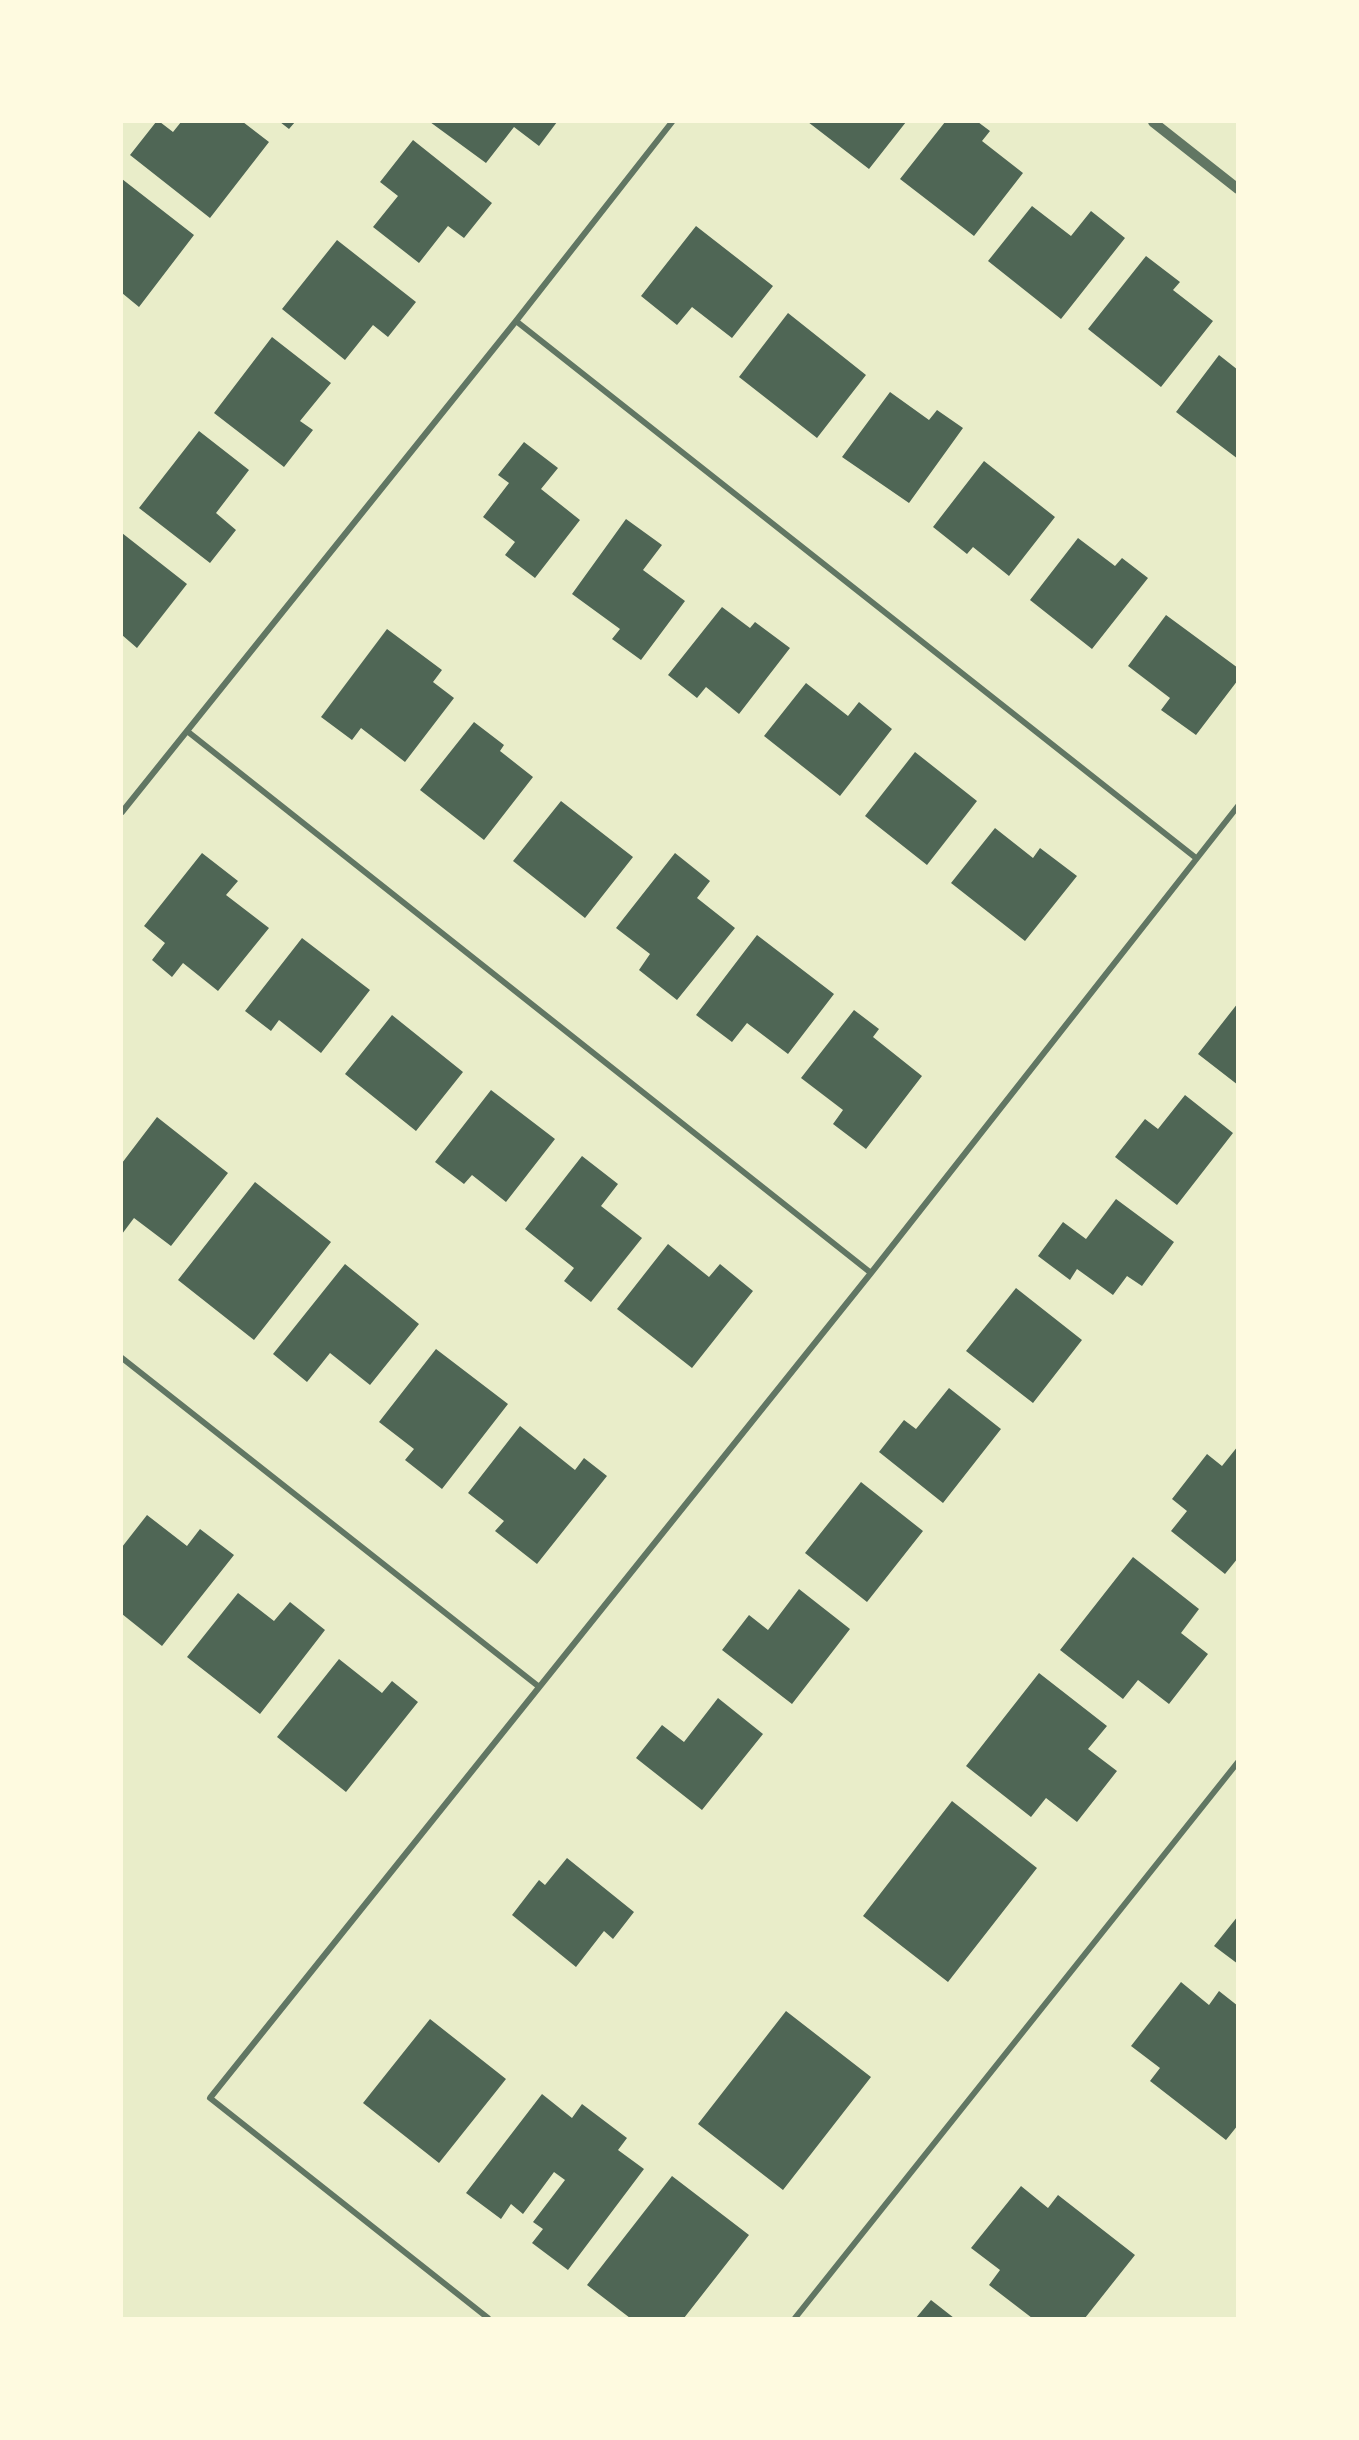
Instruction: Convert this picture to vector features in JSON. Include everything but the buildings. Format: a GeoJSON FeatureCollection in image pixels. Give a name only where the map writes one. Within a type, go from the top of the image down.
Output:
{"type":"FeatureCollection","features":[{"type":"Feature","properties":{"kind":"street"},"geometry":{"type":"LineString","coordinates":[[122,812],[516,321],[672,122]]}},
{"type":"Feature","properties":{"kind":"street"},"geometry":{"type":"LineString","coordinates":[[1153,122],[1238,189]]}},
{"type":"Feature","properties":{"kind":"street"},"geometry":{"type":"LineString","coordinates":[[516,321],[1196,858]]}},
{"type":"Feature","properties":{"kind":"street"},"geometry":{"type":"LineString","coordinates":[[187,731],[871,1273]]}},
{"type":"Feature","properties":{"kind":"street"},"geometry":{"type":"LineString","coordinates":[[488,2319],[210,2098],[871,1273],[1238,806]]}},
{"type":"Feature","properties":{"kind":"street"},"geometry":{"type":"LineString","coordinates":[[122,1358],[538,1686]]}},
{"type":"Feature","properties":{"kind":"street"},"geometry":{"type":"LineString","coordinates":[[795,2319],[1238,1762]]}}]}
